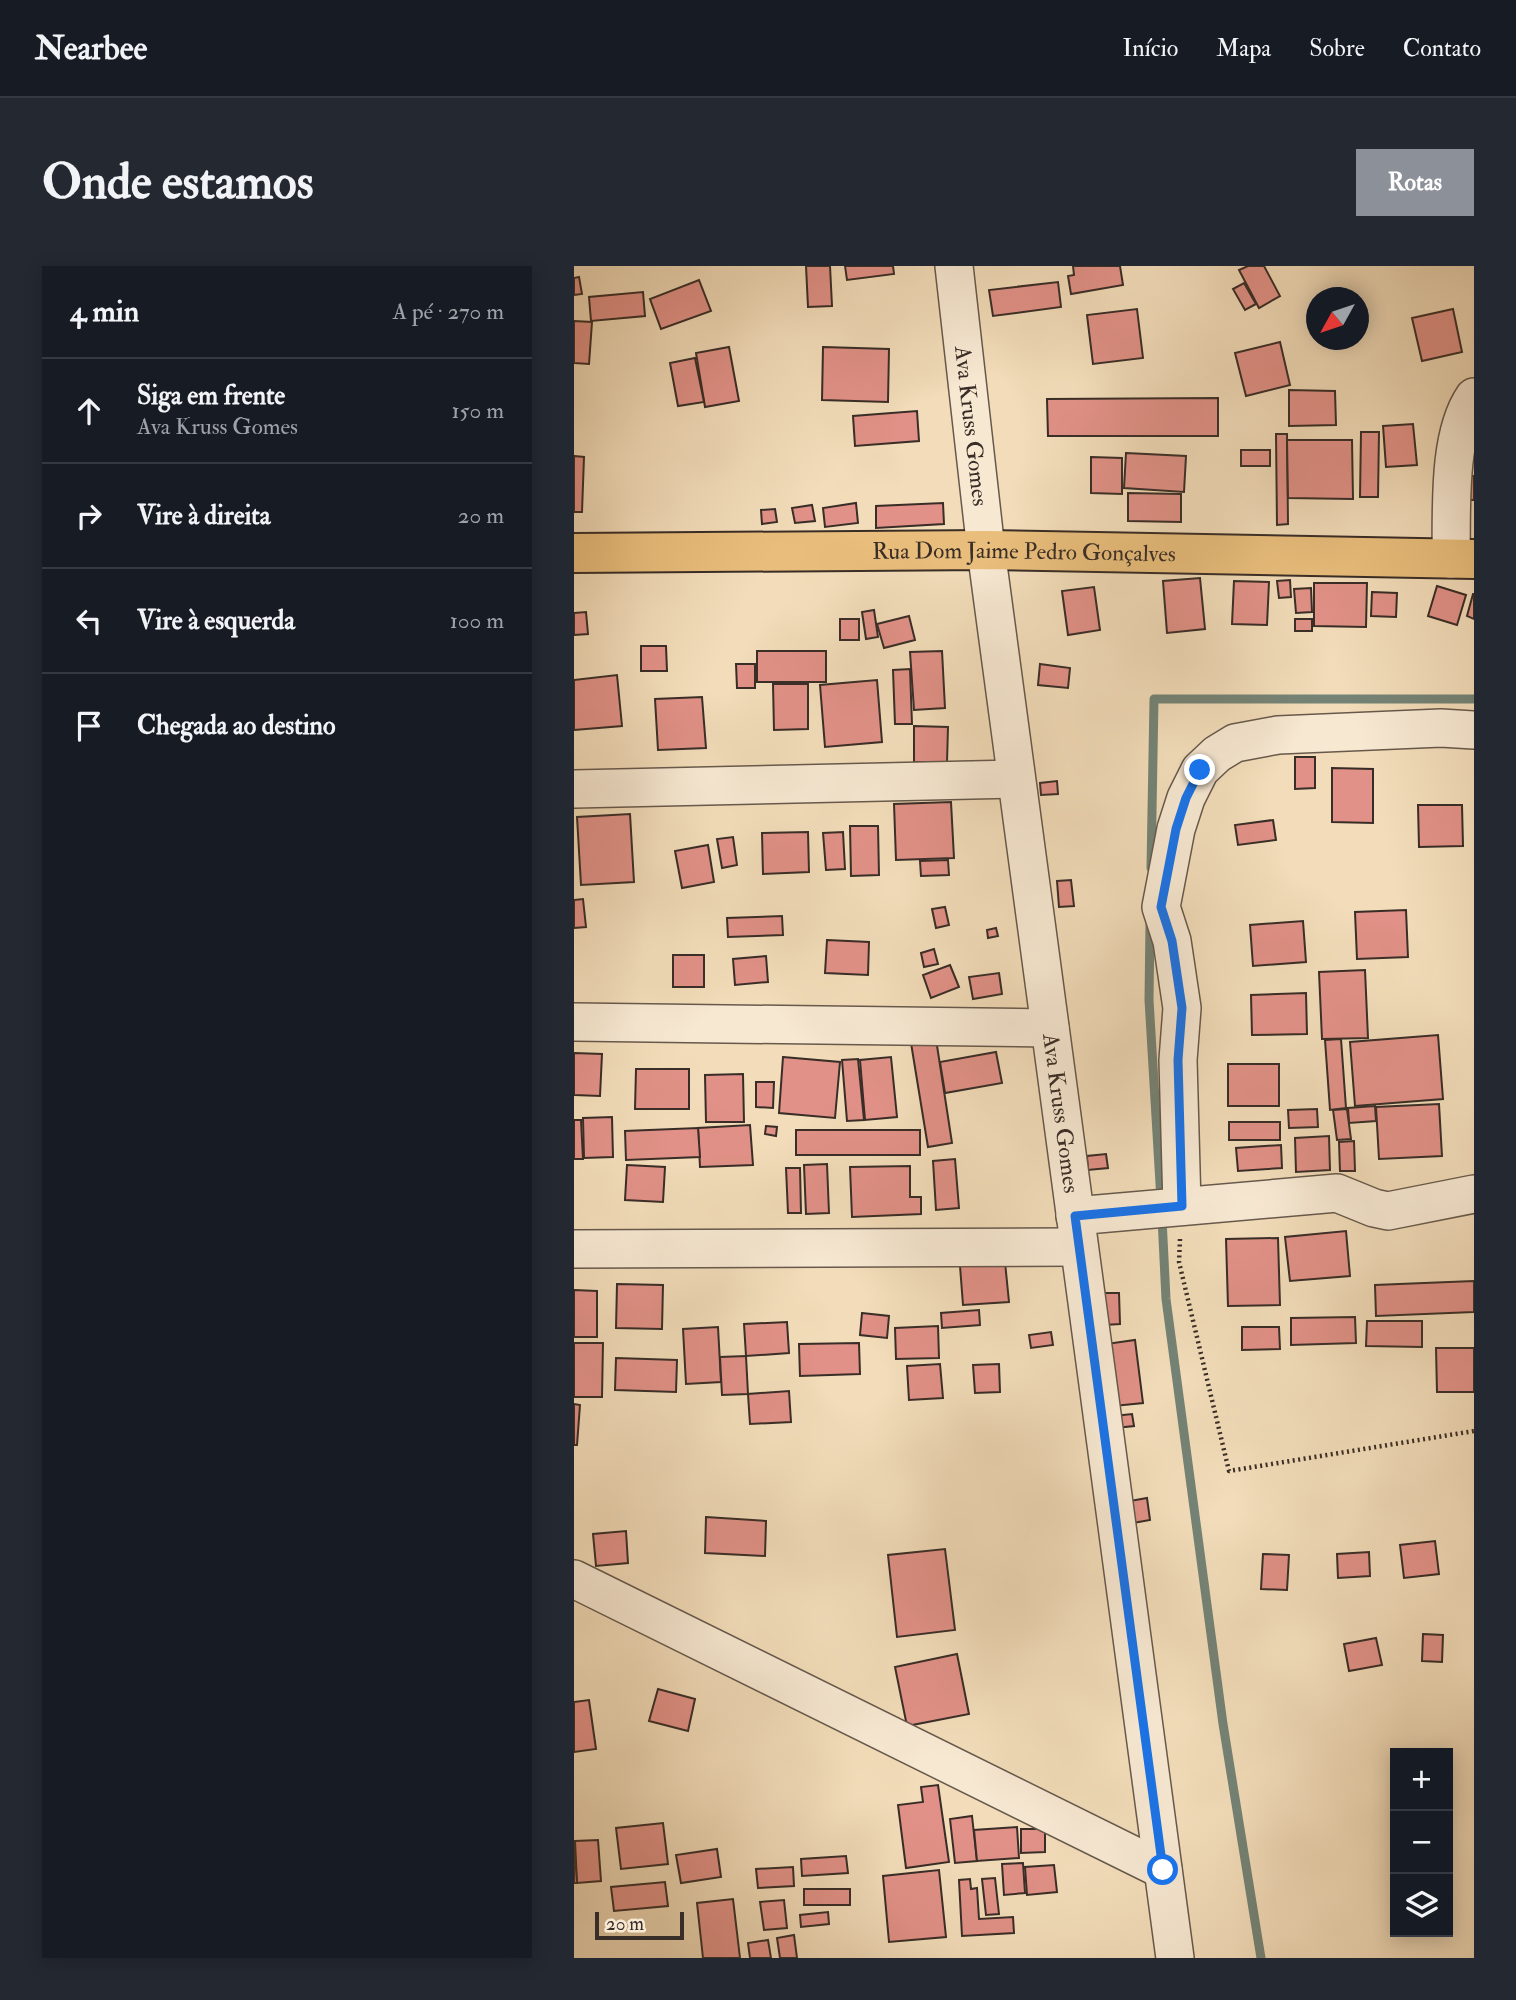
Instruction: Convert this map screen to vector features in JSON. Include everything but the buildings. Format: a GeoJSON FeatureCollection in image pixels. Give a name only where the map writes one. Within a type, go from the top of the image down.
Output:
{"type":"FeatureCollection","features":[{"type":"Feature","properties":{"kind":"main road","name":"Rua Dom Jaime Pedro Gonçalves"},"geometry":{"type":"LineString","coordinates":[[574,553],[986,550],[1462,559]]}},
{"type":"Feature","properties":{"kind":"street","name":"Ava Kruss Gomes"},"geometry":{"type":"LineString","coordinates":[[954,266],[986,550],[1175,1958]]}},
{"type":"Feature","properties":{"kind":"street"},"geometry":{"type":"LineString","coordinates":[[1462,559],[1452,494],[1459,424],[1474,397]]}},
{"type":"Feature","properties":{"kind":"street"},"geometry":{"type":"LineString","coordinates":[[1164,1208],[1182,1008],[1172,941],[1161,907],[1176,829],[1186,798],[1200,770],[1217,754],[1236,743],[1278,735],[1474,730]]}},
{"type":"Feature","properties":{"kind":"street"},"geometry":{"type":"LineString","coordinates":[[574,789],[1016,779]]}},
{"type":"Feature","properties":{"kind":"street"},"geometry":{"type":"LineString","coordinates":[[574,1022],[1050,1028]]}},
{"type":"Feature","properties":{"kind":"street"},"geometry":{"type":"LineString","coordinates":[[574,1249],[1077,1231],[1164,1208],[1337,1194],[1388,1211],[1474,1194]]}},
{"type":"Feature","properties":{"kind":"street"},"geometry":{"type":"LineString","coordinates":[[574,1579],[1163,1870]]}},
{"type":"Feature","properties":{"kind":"path"},"geometry":{"type":"LineString","coordinates":[[1164,1208],[1228,1471],[1474,1432]]}},
{"type":"Feature","properties":{"kind":"waterway"},"geometry":{"type":"LineString","coordinates":[[1151,868],[1154,699],[1474,699]]}},
{"type":"Feature","properties":{"kind":"waterway"},"geometry":{"type":"LineString","coordinates":[[1150,924],[1149,1000],[1161,1200]]}},
{"type":"Feature","properties":{"kind":"waterway"},"geometry":{"type":"LineString","coordinates":[[1162,1218],[1166,1299],[1223,1724],[1261,1958]]}},
{"type":"Feature","properties":{"kind":"route"},"geometry":{"type":"LineString","coordinates":[[1163,1870],[1075,1216],[1182,1206],[1178,1060],[1182,1008],[1172,941],[1161,907],[1176,829],[1186,798],[1200,770]]}}]}
